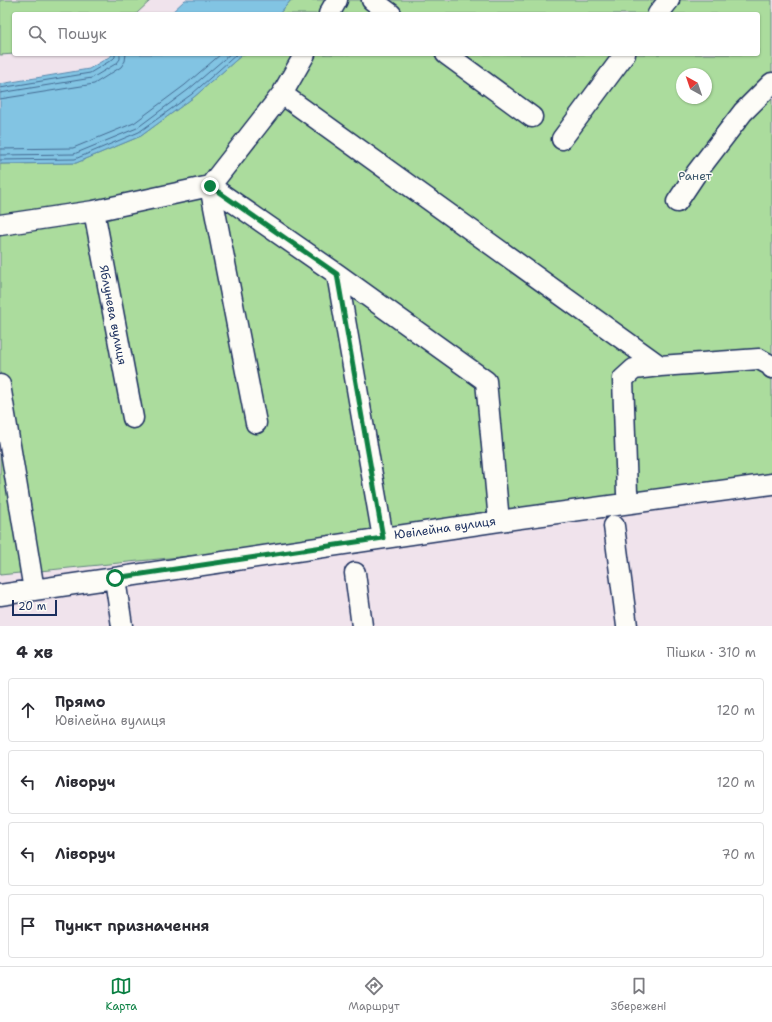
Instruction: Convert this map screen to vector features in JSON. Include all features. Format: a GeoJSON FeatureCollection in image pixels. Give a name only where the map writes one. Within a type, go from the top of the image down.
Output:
{"type":"FeatureCollection","features":[{"type":"Feature","properties":{"kind":"street"},"geometry":{"type":"LineString","coordinates":[[330,12],[337,0]]}},
{"type":"Feature","properties":{"kind":"street"},"geometry":{"type":"LineString","coordinates":[[372,0],[388,12]]}},
{"type":"Feature","properties":{"kind":"street"},"geometry":{"type":"LineString","coordinates":[[660,12],[669,0]]}},
{"type":"Feature","properties":{"kind":"street"},"geometry":{"type":"LineString","coordinates":[[0,225],[94,211],[210,186],[282,94],[304,56]]}},
{"type":"Feature","properties":{"kind":"street"},"geometry":{"type":"LineString","coordinates":[[449,56],[532,117]]}},
{"type":"Feature","properties":{"kind":"street"},"geometry":{"type":"LineString","coordinates":[[562,139],[624,56]]}},
{"type":"Feature","properties":{"kind":"street"},"geometry":{"type":"LineString","coordinates":[[677,202],[697,172],[743,112],[772,83]]}},
{"type":"Feature","properties":{"kind":"street"},"geometry":{"type":"LineString","coordinates":[[282,94],[660,366]]}},
{"type":"Feature","properties":{"kind":"street"},"geometry":{"type":"LineString","coordinates":[[210,186],[337,274],[486,381],[499,520]]}},
{"type":"Feature","properties":{"kind":"street"},"geometry":{"type":"LineString","coordinates":[[210,186],[256,423]]}},
{"type":"Feature","properties":{"kind":"street","name":"Яблунева вулиця"},"geometry":{"type":"LineString","coordinates":[[94,211],[133,418]]}},
{"type":"Feature","properties":{"kind":"street"},"geometry":{"type":"LineString","coordinates":[[337,274],[383,538]]}},
{"type":"Feature","properties":{"kind":"street"},"geometry":{"type":"LineString","coordinates":[[631,503],[627,493],[623,379],[634,368],[760,359],[772,366],[772,368]]}},
{"type":"Feature","properties":{"kind":"street"},"geometry":{"type":"LineString","coordinates":[[0,385],[34,590]]}},
{"type":"Feature","properties":{"kind":"street","name":"Ювілейна вулиця"},"geometry":{"type":"LineString","coordinates":[[0,595],[499,520],[772,484]]}},
{"type":"Feature","properties":{"kind":"street"},"geometry":{"type":"LineString","coordinates":[[614,526],[627,626]]}},
{"type":"Feature","properties":{"kind":"street"},"geometry":{"type":"LineString","coordinates":[[355,573],[362,626]]}},
{"type":"Feature","properties":{"kind":"street"},"geometry":{"type":"LineString","coordinates":[[115,578],[122,626]]}},
{"type":"Feature","properties":{"kind":"green space"},"geometry":{"type":"Polygon","coordinates":[[[0,0],[151,0],[138,12],[12,12],[12,54],[0,55],[0,0]]]}},
{"type":"Feature","properties":{"kind":"green space","name":"Ранет"},"geometry":{"type":"Polygon","coordinates":[[[291,0],[772,0],[772,476],[337,541],[0,575],[0,164],[76,163],[141,136],[194,97],[241,56],[760,56],[760,12],[281,12],[291,0]]]}},
{"type":"Feature","properties":{"kind":"water"},"geometry":{"type":"Polygon","coordinates":[[[185,0],[291,0],[281,12],[172,12],[185,0]]]}},
{"type":"Feature","properties":{"kind":"water"},"geometry":{"type":"Polygon","coordinates":[[[111,56],[241,56],[194,97],[141,136],[76,163],[0,164],[0,84],[89,69],[111,56]]]}},
{"type":"Feature","properties":{"kind":"route"},"geometry":{"type":"LineString","coordinates":[[115,578],[383,538],[337,274],[210,186]]}}]}
